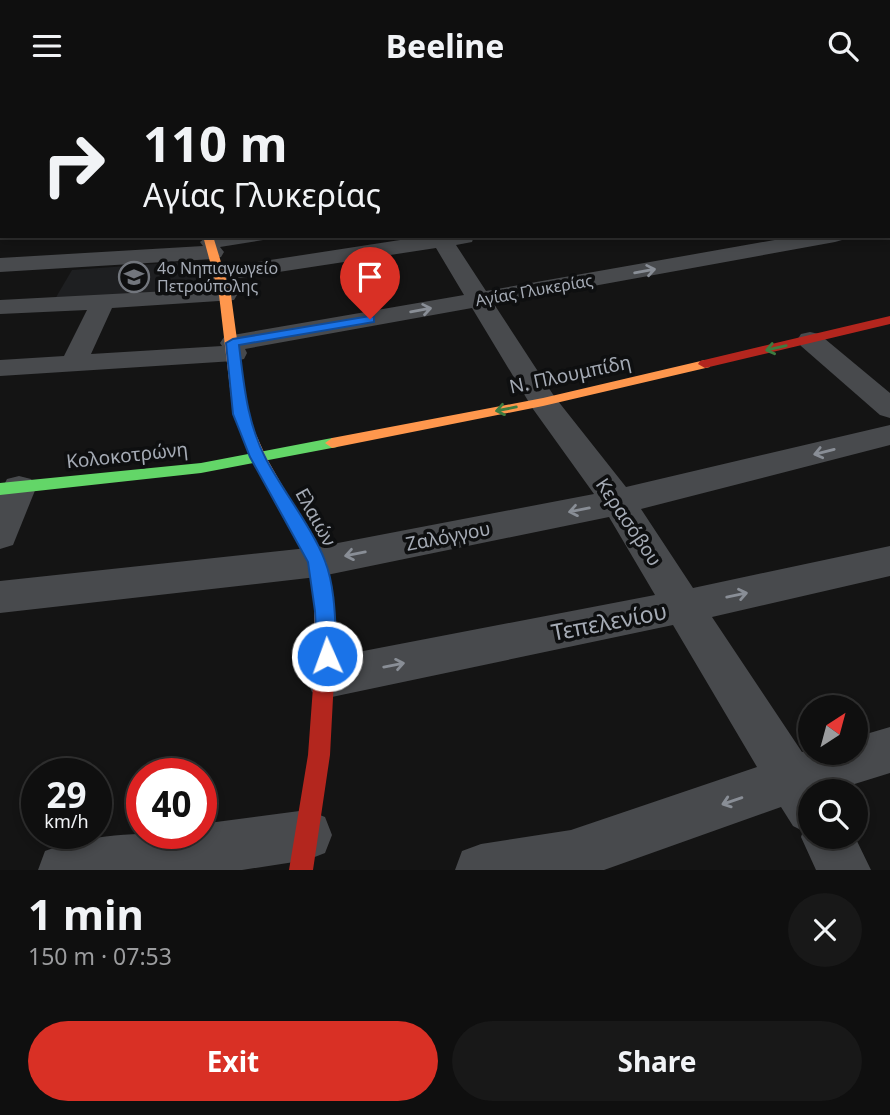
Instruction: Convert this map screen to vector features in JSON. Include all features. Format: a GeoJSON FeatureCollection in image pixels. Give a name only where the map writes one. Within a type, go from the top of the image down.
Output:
{"type":"FeatureCollection","features":[{"type":"Feature","properties":{"kind":"street"},"geometry":{"type":"LineString","coordinates":[[0,265],[211,244],[245,238]]}},
{"type":"Feature","properties":{"kind":"street","name":"Αγίας Γλυκερίας"},"geometry":{"type":"LineString","coordinates":[[0,368],[233,348],[824,238]]}},
{"type":"Feature","properties":{"kind":"street"},"geometry":{"type":"LineString","coordinates":[[0,307],[103,302],[222,284],[431,239]]}},
{"type":"Feature","properties":{"kind":"street","name":"Κερασόβου"},"geometry":{"type":"LineString","coordinates":[[431,239],[480,300],[543,402],[618,502],[798,788]]}},
{"type":"Feature","properties":{"kind":"street","name":"Ελαιών"},"geometry":{"type":"LineString","coordinates":[[211,244],[222,284],[233,348],[240,414],[258,457],[317,562],[325,611],[327,678],[304,853]]}},
{"type":"Feature","properties":{"kind":"street"},"geometry":{"type":"LineString","coordinates":[[74,362],[103,302]]}},
{"type":"Feature","properties":{"kind":"street","name":"N. Πλουμπίδη"},"geometry":{"type":"LineString","coordinates":[[258,457],[543,402],[890,320]]}},
{"type":"Feature","properties":{"kind":"street"},"geometry":{"type":"LineString","coordinates":[[810,340],[890,408]]}},
{"type":"Feature","properties":{"kind":"street","name":"Ζαλόγγου"},"geometry":{"type":"LineString","coordinates":[[0,597],[317,562],[618,502],[890,435]]}},
{"type":"Feature","properties":{"kind":"street","name":"Κολοκοτρώνη"},"geometry":{"type":"LineString","coordinates":[[10,488],[201,468],[258,457]]}},
{"type":"Feature","properties":{"kind":"street"},"geometry":{"type":"LineString","coordinates":[[0,535],[10,488]]}},
{"type":"Feature","properties":{"kind":"street","name":"Τεπελενίου"},"geometry":{"type":"LineString","coordinates":[[327,678],[685,606],[890,561]]}},
{"type":"Feature","properties":{"kind":"street"},"geometry":{"type":"LineString","coordinates":[[832,779],[890,750]]}},
{"type":"Feature","properties":{"kind":"street"},"geometry":{"type":"LineString","coordinates":[[481,870],[571,856],[798,795]]}},
{"type":"Feature","properties":{"kind":"street"},"geometry":{"type":"LineString","coordinates":[[833,849],[845,870]]}},
{"type":"Feature","properties":{"kind":"street"},"geometry":{"type":"LineString","coordinates":[[64,870],[304,853]]}},
{"type":"Feature","properties":{"kind":"shaded area","name":"4ο Νηπιαγωγείο Πετρούπολης"},"geometry":{"type":"Polygon","coordinates":[[[195,261],[203,293],[55,299],[72,270],[195,261]]]}},
{"type":"Feature","properties":{"kind":"traffic: fast"},"geometry":{"type":"LineString","coordinates":[[0,489],[201,468],[332,443]]}},
{"type":"Feature","properties":{"kind":"traffic: slow"},"geometry":{"type":"LineString","coordinates":[[209,238],[225,295],[240,414],[258,457],[317,562],[323,601],[325,660]]}},
{"type":"Feature","properties":{"kind":"traffic: slow"},"geometry":{"type":"LineString","coordinates":[[332,443],[543,402],[705,364]]}},
{"type":"Feature","properties":{"kind":"traffic: jam"},"geometry":{"type":"LineString","coordinates":[[705,364],[890,320]]}},
{"type":"Feature","properties":{"kind":"traffic: jam"},"geometry":{"type":"LineString","coordinates":[[301,870],[319,755],[325,660]]}},
{"type":"Feature","properties":{"kind":"place","name":"4ο Νηπιαγωγείο Πετρούπολης"},"geometry":{"type":"Point","coordinates":[134,277]}},
{"type":"Feature","properties":{"kind":"route"},"geometry":{"type":"LineString","coordinates":[[327,656],[325,611],[317,562],[258,457],[240,414],[233,343],[370,319]]}}]}
